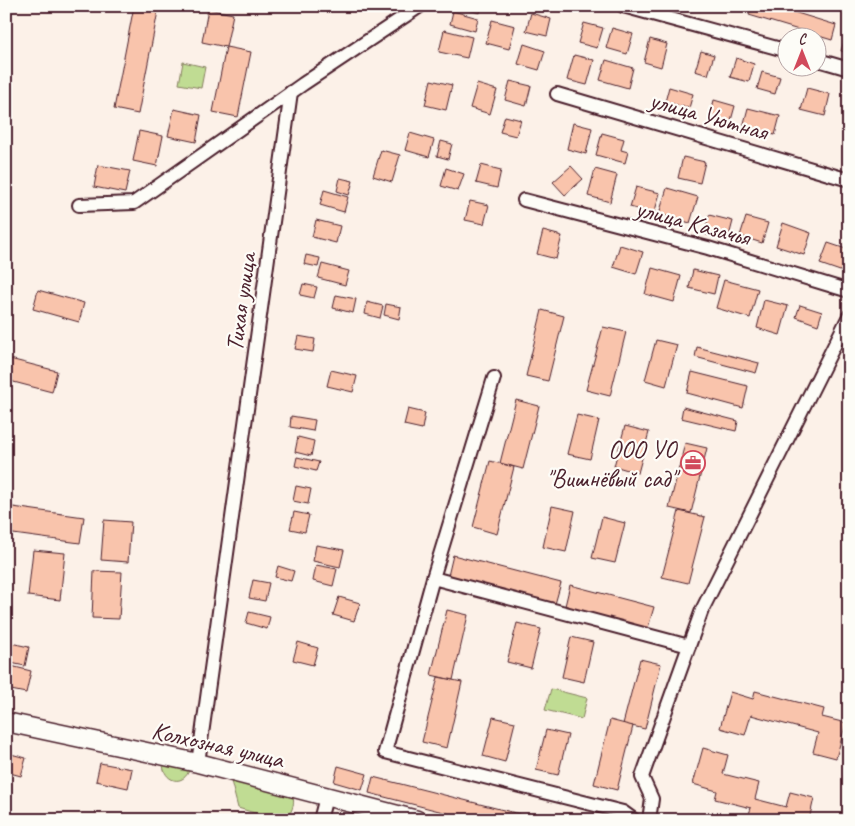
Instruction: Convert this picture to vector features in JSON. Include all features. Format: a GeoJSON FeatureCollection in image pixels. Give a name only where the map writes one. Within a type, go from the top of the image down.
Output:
{"type":"FeatureCollection","features":[{"type":"Feature","properties":{"kind":"street"},"geometry":{"type":"LineString","coordinates":[[79,205],[134,203],[291,92],[420,6]]}},
{"type":"Feature","properties":{"kind":"street"},"geometry":{"type":"LineString","coordinates":[[623,6],[778,48]]}},
{"type":"Feature","properties":{"kind":"street"},"geometry":{"type":"LineString","coordinates":[[828,63],[849,69]]}},
{"type":"Feature","properties":{"kind":"street","name":"Тихая улица"},"geometry":{"type":"LineString","coordinates":[[198,763],[291,92]]}},
{"type":"Feature","properties":{"kind":"street","name":"улица Уютная"},"geometry":{"type":"LineString","coordinates":[[557,94],[849,180]]}},
{"type":"Feature","properties":{"kind":"street","name":"улица Казачья"},"geometry":{"type":"LineString","coordinates":[[524,200],[708,248],[849,291]]}},
{"type":"Feature","properties":{"kind":"street"},"geometry":{"type":"LineString","coordinates":[[649,820],[652,799],[642,777],[702,610],[849,316]]}},
{"type":"Feature","properties":{"kind":"street"},"geometry":{"type":"LineString","coordinates":[[494,378],[433,578],[385,752],[623,812],[634,820]]}},
{"type":"Feature","properties":{"kind":"street"},"geometry":{"type":"LineString","coordinates":[[433,578],[689,646]]}},
{"type":"Feature","properties":{"kind":"street","name":"Колхозная улица"},"geometry":{"type":"LineString","coordinates":[[6,722],[198,763],[417,820]]}},
{"type":"Feature","properties":{"kind":"street"},"geometry":{"type":"LineString","coordinates":[[320,820],[326,797]]}},
{"type":"Feature","properties":{"kind":"green space"},"geometry":{"type":"Polygon","coordinates":[[[183,62],[205,67],[201,88],[179,84],[183,62]]]}},
{"type":"Feature","properties":{"kind":"green space"},"geometry":{"type":"Polygon","coordinates":[[[551,689],[587,698],[582,719],[545,710],[551,689]]]}},
{"type":"Feature","properties":{"kind":"green space"},"geometry":{"type":"Polygon","coordinates":[[[163,763],[190,768],[183,778],[174,780],[166,775],[163,763]]]}},
{"type":"Feature","properties":{"kind":"green space"},"geometry":{"type":"Polygon","coordinates":[[[234,778],[293,795],[294,802],[291,812],[284,820],[278,820],[238,808],[231,781],[234,778]]]}},
{"type":"Feature","properties":{"kind":"building"},"geometry":{"type":"Polygon","coordinates":[[[134,6],[159,6],[138,114],[114,109],[134,6]]]}},
{"type":"Feature","properties":{"kind":"building"},"geometry":{"type":"Polygon","coordinates":[[[460,6],[482,6],[480,13],[460,8],[460,6]]]}},
{"type":"Feature","properties":{"kind":"building"},"geometry":{"type":"Polygon","coordinates":[[[752,6],[774,6],[836,25],[832,40],[828,39],[828,28],[792,28],[749,15],[752,6]]]}},
{"type":"Feature","properties":{"kind":"building"},"geometry":{"type":"Polygon","coordinates":[[[208,9],[233,14],[226,47],[202,42],[208,9]]]}},
{"type":"Feature","properties":{"kind":"building"},"geometry":{"type":"Polygon","coordinates":[[[453,11],[478,18],[475,31],[450,24],[453,11]]]}},
{"type":"Feature","properties":{"kind":"building"},"geometry":{"type":"Polygon","coordinates":[[[531,13],[551,19],[547,36],[526,31],[531,13]]]}},
{"type":"Feature","properties":{"kind":"building"},"geometry":{"type":"Polygon","coordinates":[[[492,20],[515,26],[509,49],[486,43],[492,20]]]}},
{"type":"Feature","properties":{"kind":"building"},"geometry":{"type":"Polygon","coordinates":[[[584,23],[603,28],[597,48],[578,43],[584,23]]]}},
{"type":"Feature","properties":{"kind":"building"},"geometry":{"type":"Polygon","coordinates":[[[849,27],[849,53],[841,51],[849,27]]]}},
{"type":"Feature","properties":{"kind":"building"},"geometry":{"type":"Polygon","coordinates":[[[612,28],[633,34],[627,54],[606,48],[612,28]]]}},
{"type":"Feature","properties":{"kind":"building"},"geometry":{"type":"Polygon","coordinates":[[[444,30],[472,37],[467,58],[439,52],[444,30]]]}},
{"type":"Feature","properties":{"kind":"building"},"geometry":{"type":"Polygon","coordinates":[[[650,39],[667,44],[661,67],[644,62],[650,39]]]}},
{"type":"Feature","properties":{"kind":"building"},"geometry":{"type":"Polygon","coordinates":[[[524,44],[545,51],[539,70],[518,64],[524,44]]]}},
{"type":"Feature","properties":{"kind":"building"},"geometry":{"type":"Polygon","coordinates":[[[226,47],[251,52],[238,117],[213,112],[226,47]]]}},
{"type":"Feature","properties":{"kind":"building"},"geometry":{"type":"Polygon","coordinates":[[[701,51],[714,55],[708,75],[695,71],[701,51]]]}},
{"type":"Feature","properties":{"kind":"building"},"geometry":{"type":"Polygon","coordinates":[[[574,55],[594,60],[587,85],[567,80],[574,55]]]}},
{"type":"Feature","properties":{"kind":"building"},"geometry":{"type":"Polygon","coordinates":[[[736,58],[754,64],[749,82],[730,77],[736,58]]]}},
{"type":"Feature","properties":{"kind":"building"},"geometry":{"type":"Polygon","coordinates":[[[606,60],[633,68],[628,88],[600,80],[606,60]]]}},
{"type":"Feature","properties":{"kind":"building"},"geometry":{"type":"Polygon","coordinates":[[[762,72],[780,78],[775,94],[757,89],[762,72]]]}},
{"type":"Feature","properties":{"kind":"building"},"geometry":{"type":"Polygon","coordinates":[[[431,80],[452,85],[446,110],[425,105],[431,80]]]}},
{"type":"Feature","properties":{"kind":"building"},"geometry":{"type":"Polygon","coordinates":[[[510,81],[531,86],[526,106],[505,100],[510,81]]]}},
{"type":"Feature","properties":{"kind":"building"},"geometry":{"type":"Polygon","coordinates":[[[477,84],[497,90],[490,114],[470,108],[477,84]]]}},
{"type":"Feature","properties":{"kind":"building"},"geometry":{"type":"Polygon","coordinates":[[[669,87],[693,94],[689,108],[665,102],[669,87]]]}},
{"type":"Feature","properties":{"kind":"building"},"geometry":{"type":"Polygon","coordinates":[[[807,88],[830,94],[825,116],[801,110],[807,88]]]}},
{"type":"Feature","properties":{"kind":"building"},"geometry":{"type":"Polygon","coordinates":[[[714,100],[735,106],[730,124],[710,118],[714,100]]]}},
{"type":"Feature","properties":{"kind":"building"},"geometry":{"type":"Polygon","coordinates":[[[748,108],[780,116],[775,135],[743,127],[748,108]]]}},
{"type":"Feature","properties":{"kind":"building"},"geometry":{"type":"Polygon","coordinates":[[[174,109],[201,115],[196,142],[168,136],[174,109]]]}},
{"type":"Feature","properties":{"kind":"building"},"geometry":{"type":"Polygon","coordinates":[[[505,116],[521,120],[516,136],[500,132],[505,116]]]}},
{"type":"Feature","properties":{"kind":"building"},"geometry":{"type":"Polygon","coordinates":[[[573,123],[592,128],[586,154],[567,149],[573,123]]]}},
{"type":"Feature","properties":{"kind":"building"},"geometry":{"type":"Polygon","coordinates":[[[139,131],[163,136],[157,166],[133,161],[139,131]]]}},
{"type":"Feature","properties":{"kind":"building"},"geometry":{"type":"Polygon","coordinates":[[[410,133],[434,140],[429,157],[405,150],[410,133]]]}},
{"type":"Feature","properties":{"kind":"building"},"geometry":{"type":"Polygon","coordinates":[[[602,133],[624,139],[621,150],[628,152],[625,163],[596,155],[602,133]]]}},
{"type":"Feature","properties":{"kind":"building"},"geometry":{"type":"Polygon","coordinates":[[[441,141],[452,144],[448,159],[437,156],[441,141]]]}},
{"type":"Feature","properties":{"kind":"building"},"geometry":{"type":"Polygon","coordinates":[[[381,150],[400,155],[392,182],[373,176],[381,150]]]}},
{"type":"Feature","properties":{"kind":"building"},"geometry":{"type":"Polygon","coordinates":[[[683,157],[705,162],[700,183],[678,178],[683,157]]]}},
{"type":"Feature","properties":{"kind":"building"},"geometry":{"type":"Polygon","coordinates":[[[98,165],[130,171],[125,193],[94,187],[98,165]]]}},
{"type":"Feature","properties":{"kind":"building"},"geometry":{"type":"Polygon","coordinates":[[[481,165],[501,170],[497,188],[476,183],[481,165]]]}},
{"type":"Feature","properties":{"kind":"building"},"geometry":{"type":"Polygon","coordinates":[[[571,166],[583,179],[565,195],[553,182],[571,166]]]}},
{"type":"Feature","properties":{"kind":"building"},"geometry":{"type":"Polygon","coordinates":[[[446,168],[464,174],[458,191],[441,186],[446,168]]]}},
{"type":"Feature","properties":{"kind":"building"},"geometry":{"type":"Polygon","coordinates":[[[595,169],[617,175],[610,202],[588,196],[595,169]]]}},
{"type":"Feature","properties":{"kind":"building"},"geometry":{"type":"Polygon","coordinates":[[[340,178],[353,181],[349,195],[337,191],[340,178]]]}},
{"type":"Feature","properties":{"kind":"building"},"geometry":{"type":"Polygon","coordinates":[[[636,187],[660,193],[654,214],[630,207],[636,187]]]}},
{"type":"Feature","properties":{"kind":"building"},"geometry":{"type":"Polygon","coordinates":[[[667,188],[698,197],[690,223],[659,214],[667,188]]]}},
{"type":"Feature","properties":{"kind":"building"},"geometry":{"type":"Polygon","coordinates":[[[324,190],[348,197],[344,212],[320,205],[324,190]]]}},
{"type":"Feature","properties":{"kind":"building"},"geometry":{"type":"Polygon","coordinates":[[[470,201],[489,205],[484,224],[465,220],[470,201]]]}},
{"type":"Feature","properties":{"kind":"building"},"geometry":{"type":"Polygon","coordinates":[[[709,215],[733,221],[728,240],[704,234],[709,215]]]}},
{"type":"Feature","properties":{"kind":"building"},"geometry":{"type":"Polygon","coordinates":[[[746,217],[768,223],[762,243],[740,236],[746,217]]]}},
{"type":"Feature","properties":{"kind":"building"},"geometry":{"type":"Polygon","coordinates":[[[316,220],[340,226],[336,243],[312,237],[316,220]]]}},
{"type":"Feature","properties":{"kind":"building"},"geometry":{"type":"Polygon","coordinates":[[[783,223],[811,233],[804,255],[776,246],[783,223]]]}},
{"type":"Feature","properties":{"kind":"building"},"geometry":{"type":"Polygon","coordinates":[[[543,231],[562,236],[556,259],[537,254],[543,231]]]}},
{"type":"Feature","properties":{"kind":"building"},"geometry":{"type":"Polygon","coordinates":[[[828,243],[849,250],[843,272],[820,264],[828,243]]]}},
{"type":"Feature","properties":{"kind":"building"},"geometry":{"type":"Polygon","coordinates":[[[620,245],[643,252],[636,274],[613,267],[620,245]]]}},
{"type":"Feature","properties":{"kind":"building"},"geometry":{"type":"Polygon","coordinates":[[[306,255],[320,258],[318,267],[304,264],[306,255]]]}},
{"type":"Feature","properties":{"kind":"building"},"geometry":{"type":"Polygon","coordinates":[[[322,264],[349,271],[345,285],[318,278],[322,264]]]}},
{"type":"Feature","properties":{"kind":"building"},"geometry":{"type":"Polygon","coordinates":[[[652,268],[681,276],[674,302],[645,294],[652,268]]]}},
{"type":"Feature","properties":{"kind":"building"},"geometry":{"type":"Polygon","coordinates":[[[693,270],[718,276],[714,294],[689,288],[693,270]]]}},
{"type":"Feature","properties":{"kind":"building"},"geometry":{"type":"Polygon","coordinates":[[[724,280],[758,289],[750,318],[716,308],[724,280]]]}},
{"type":"Feature","properties":{"kind":"building"},"geometry":{"type":"Polygon","coordinates":[[[303,284],[317,287],[314,298],[300,295],[303,284]]]}},
{"type":"Feature","properties":{"kind":"building"},"geometry":{"type":"Polygon","coordinates":[[[38,290],[84,303],[79,322],[33,309],[38,290]]]}},
{"type":"Feature","properties":{"kind":"building"},"geometry":{"type":"Polygon","coordinates":[[[336,295],[356,299],[353,313],[333,308],[336,295]]]}},
{"type":"Feature","properties":{"kind":"building"},"geometry":{"type":"Polygon","coordinates":[[[764,300],[788,306],[780,335],[757,328],[764,300]]]}},
{"type":"Feature","properties":{"kind":"building"},"geometry":{"type":"Polygon","coordinates":[[[367,302],[383,306],[380,318],[365,314],[367,302]]]}},
{"type":"Feature","properties":{"kind":"building"},"geometry":{"type":"Polygon","coordinates":[[[386,304],[401,307],[399,319],[384,315],[386,304]]]}},
{"type":"Feature","properties":{"kind":"building"},"geometry":{"type":"Polygon","coordinates":[[[800,305],[822,312],[818,325],[796,317],[800,305]]]}},
{"type":"Feature","properties":{"kind":"building"},"geometry":{"type":"Polygon","coordinates":[[[542,310],[564,316],[548,381],[526,376],[542,310]]]}},
{"type":"Feature","properties":{"kind":"building"},"geometry":{"type":"Polygon","coordinates":[[[603,327],[626,332],[610,396],[586,390],[603,327]]]}},
{"type":"Feature","properties":{"kind":"building"},"geometry":{"type":"Polygon","coordinates":[[[298,336],[315,339],[313,352],[295,349],[298,336]]]}},
{"type":"Feature","properties":{"kind":"building"},"geometry":{"type":"Polygon","coordinates":[[[656,340],[677,345],[666,386],[645,380],[656,340]]]}},
{"type":"Feature","properties":{"kind":"building"},"geometry":{"type":"Polygon","coordinates":[[[697,347],[759,363],[756,373],[695,357],[697,347]]]}},
{"type":"Feature","properties":{"kind":"building"},"geometry":{"type":"Polygon","coordinates":[[[6,358],[57,371],[52,392],[6,380],[6,358]]]}},
{"type":"Feature","properties":{"kind":"building"},"geometry":{"type":"Polygon","coordinates":[[[331,370],[357,376],[353,392],[327,386],[331,370]]]}},
{"type":"Feature","properties":{"kind":"building"},"geometry":{"type":"Polygon","coordinates":[[[692,372],[748,386],[743,408],[687,393],[692,372]]]}},
{"type":"Feature","properties":{"kind":"building"},"geometry":{"type":"Polygon","coordinates":[[[516,400],[539,406],[523,469],[500,463],[516,400]]]}},
{"type":"Feature","properties":{"kind":"building"},"geometry":{"type":"Polygon","coordinates":[[[683,407],[738,421],[736,431],[681,418],[683,407]]]}},
{"type":"Feature","properties":{"kind":"building"},"geometry":{"type":"Polygon","coordinates":[[[408,409],[425,413],[422,429],[404,425],[408,409]]]}},
{"type":"Feature","properties":{"kind":"building"},"geometry":{"type":"Polygon","coordinates":[[[577,415],[599,420],[590,459],[567,454],[577,415]]]}},
{"type":"Feature","properties":{"kind":"building"},"geometry":{"type":"Polygon","coordinates":[[[291,416],[315,420],[313,431],[290,427],[291,416]]]}},
{"type":"Feature","properties":{"kind":"building"},"geometry":{"type":"Polygon","coordinates":[[[625,426],[649,432],[638,473],[614,466],[625,426]]]}},
{"type":"Feature","properties":{"kind":"building"},"geometry":{"type":"Polygon","coordinates":[[[298,437],[314,441],[311,456],[295,452],[298,437]]]}},
{"type":"Feature","properties":{"kind":"building"},"geometry":{"type":"Polygon","coordinates":[[[685,443],[707,448],[691,513],[669,508],[685,443]]]}},
{"type":"Feature","properties":{"kind":"building"},"geometry":{"type":"Polygon","coordinates":[[[297,457],[319,462],[316,471],[295,466],[297,457]]]}},
{"type":"Feature","properties":{"kind":"building"},"geometry":{"type":"Polygon","coordinates":[[[490,461],[514,467],[497,534],[473,527],[490,461]]]}},
{"type":"Feature","properties":{"kind":"building"},"geometry":{"type":"Polygon","coordinates":[[[296,486],[311,489],[308,504],[293,501],[296,486]]]}},
{"type":"Feature","properties":{"kind":"building"},"geometry":{"type":"Polygon","coordinates":[[[6,506],[84,517],[80,543],[6,533],[6,506]]]}},
{"type":"Feature","properties":{"kind":"building"},"geometry":{"type":"Polygon","coordinates":[[[552,506],[575,511],[566,552],[543,547],[552,506]]]}},
{"type":"Feature","properties":{"kind":"building"},"geometry":{"type":"Polygon","coordinates":[[[679,511],[705,517],[688,583],[662,577],[679,511]]]}},
{"type":"Feature","properties":{"kind":"building"},"geometry":{"type":"Polygon","coordinates":[[[294,512],[309,515],[305,532],[290,529],[294,512]]]}},
{"type":"Feature","properties":{"kind":"building"},"geometry":{"type":"Polygon","coordinates":[[[602,517],[625,523],[615,563],[592,558],[602,517]]]}},
{"type":"Feature","properties":{"kind":"building"},"geometry":{"type":"Polygon","coordinates":[[[104,520],[131,522],[128,562],[101,560],[104,520]]]}},
{"type":"Feature","properties":{"kind":"building"},"geometry":{"type":"Polygon","coordinates":[[[316,545],[344,550],[340,567],[313,561],[316,545]]]}},
{"type":"Feature","properties":{"kind":"building"},"geometry":{"type":"Polygon","coordinates":[[[33,550],[65,553],[60,600],[28,596],[33,550]]]}},
{"type":"Feature","properties":{"kind":"building"},"geometry":{"type":"Polygon","coordinates":[[[453,555],[561,583],[555,604],[448,576],[453,555]]]}},
{"type":"Feature","properties":{"kind":"building"},"geometry":{"type":"Polygon","coordinates":[[[316,565],[337,569],[333,586],[313,581],[316,565]]]}},
{"type":"Feature","properties":{"kind":"building"},"geometry":{"type":"Polygon","coordinates":[[[278,566],[294,571],[291,581],[275,577],[278,566]]]}},
{"type":"Feature","properties":{"kind":"building"},"geometry":{"type":"Polygon","coordinates":[[[94,571],[122,572],[119,619],[92,618],[94,571]]]}},
{"type":"Feature","properties":{"kind":"building"},"geometry":{"type":"Polygon","coordinates":[[[253,580],[269,583],[265,601],[249,598],[253,580]]]}},
{"type":"Feature","properties":{"kind":"building"},"geometry":{"type":"Polygon","coordinates":[[[570,585],[654,607],[648,628],[565,606],[570,585]]]}},
{"type":"Feature","properties":{"kind":"building"},"geometry":{"type":"Polygon","coordinates":[[[339,597],[360,603],[354,621],[333,615],[339,597]]]}},
{"type":"Feature","properties":{"kind":"building"},"geometry":{"type":"Polygon","coordinates":[[[447,610],[468,615],[453,680],[431,675],[447,610]]]}},
{"type":"Feature","properties":{"kind":"building"},"geometry":{"type":"Polygon","coordinates":[[[249,612],[270,617],[267,629],[246,623],[249,612]]]}},
{"type":"Feature","properties":{"kind":"building"},"geometry":{"type":"Polygon","coordinates":[[[517,623],[541,629],[531,668],[507,662],[517,623]]]}},
{"type":"Feature","properties":{"kind":"building"},"geometry":{"type":"Polygon","coordinates":[[[571,637],[593,642],[584,682],[562,677],[571,637]]]}},
{"type":"Feature","properties":{"kind":"building"},"geometry":{"type":"Polygon","coordinates":[[[6,642],[29,647],[25,666],[6,662],[6,642]]]}},
{"type":"Feature","properties":{"kind":"building"},"geometry":{"type":"Polygon","coordinates":[[[298,642],[318,648],[313,665],[293,660],[298,642]]]}},
{"type":"Feature","properties":{"kind":"building"},"geometry":{"type":"Polygon","coordinates":[[[640,659],[661,664],[645,729],[623,724],[640,659]]]}},
{"type":"Feature","properties":{"kind":"building"},"geometry":{"type":"Polygon","coordinates":[[[7,665],[31,671],[26,693],[6,689],[7,665]]]}},
{"type":"Feature","properties":{"kind":"building"},"geometry":{"type":"Polygon","coordinates":[[[438,677],[462,682],[447,748],[422,742],[438,677]]]}},
{"type":"Feature","properties":{"kind":"building"},"geometry":{"type":"Polygon","coordinates":[[[755,691],[824,709],[822,717],[846,723],[836,758],[813,752],[818,733],[751,715],[745,735],[720,728],[730,692],[753,699],[755,691]]]}},
{"type":"Feature","properties":{"kind":"building"},"geometry":{"type":"Polygon","coordinates":[[[493,717],[515,722],[505,762],[483,756],[493,717]]]}},
{"type":"Feature","properties":{"kind":"building"},"geometry":{"type":"Polygon","coordinates":[[[610,720],[633,726],[617,790],[594,784],[610,720]]]}},
{"type":"Feature","properties":{"kind":"building"},"geometry":{"type":"Polygon","coordinates":[[[546,730],[568,735],[558,775],[536,770],[546,730]]]}},
{"type":"Feature","properties":{"kind":"building"},"geometry":{"type":"Polygon","coordinates":[[[703,748],[728,755],[723,774],[759,783],[755,799],[786,807],[790,792],[814,798],[809,820],[747,820],[751,808],[715,799],[717,791],[693,784],[703,748]]]}},
{"type":"Feature","properties":{"kind":"building"},"geometry":{"type":"Polygon","coordinates":[[[7,753],[26,758],[21,776],[6,772],[7,753]]]}},
{"type":"Feature","properties":{"kind":"building"},"geometry":{"type":"Polygon","coordinates":[[[100,763],[132,769],[128,788],[96,781],[100,763]]]}},
{"type":"Feature","properties":{"kind":"building"},"geometry":{"type":"Polygon","coordinates":[[[338,766],[367,774],[362,790],[334,782],[338,766]]]}},
{"type":"Feature","properties":{"kind":"building"},"geometry":{"type":"Polygon","coordinates":[[[373,777],[543,820],[474,820],[369,793],[373,777]]]}},
{"type":"Feature","properties":{"kind":"waterway"},"geometry":{"type":"LineString","coordinates":[[846,820],[849,811]]}},
{"type":"Feature","properties":{"kind":"place","name":"ООО УО \"Вишнёвый сад\""},"geometry":{"type":"Point","coordinates":[693,463]}}]}
